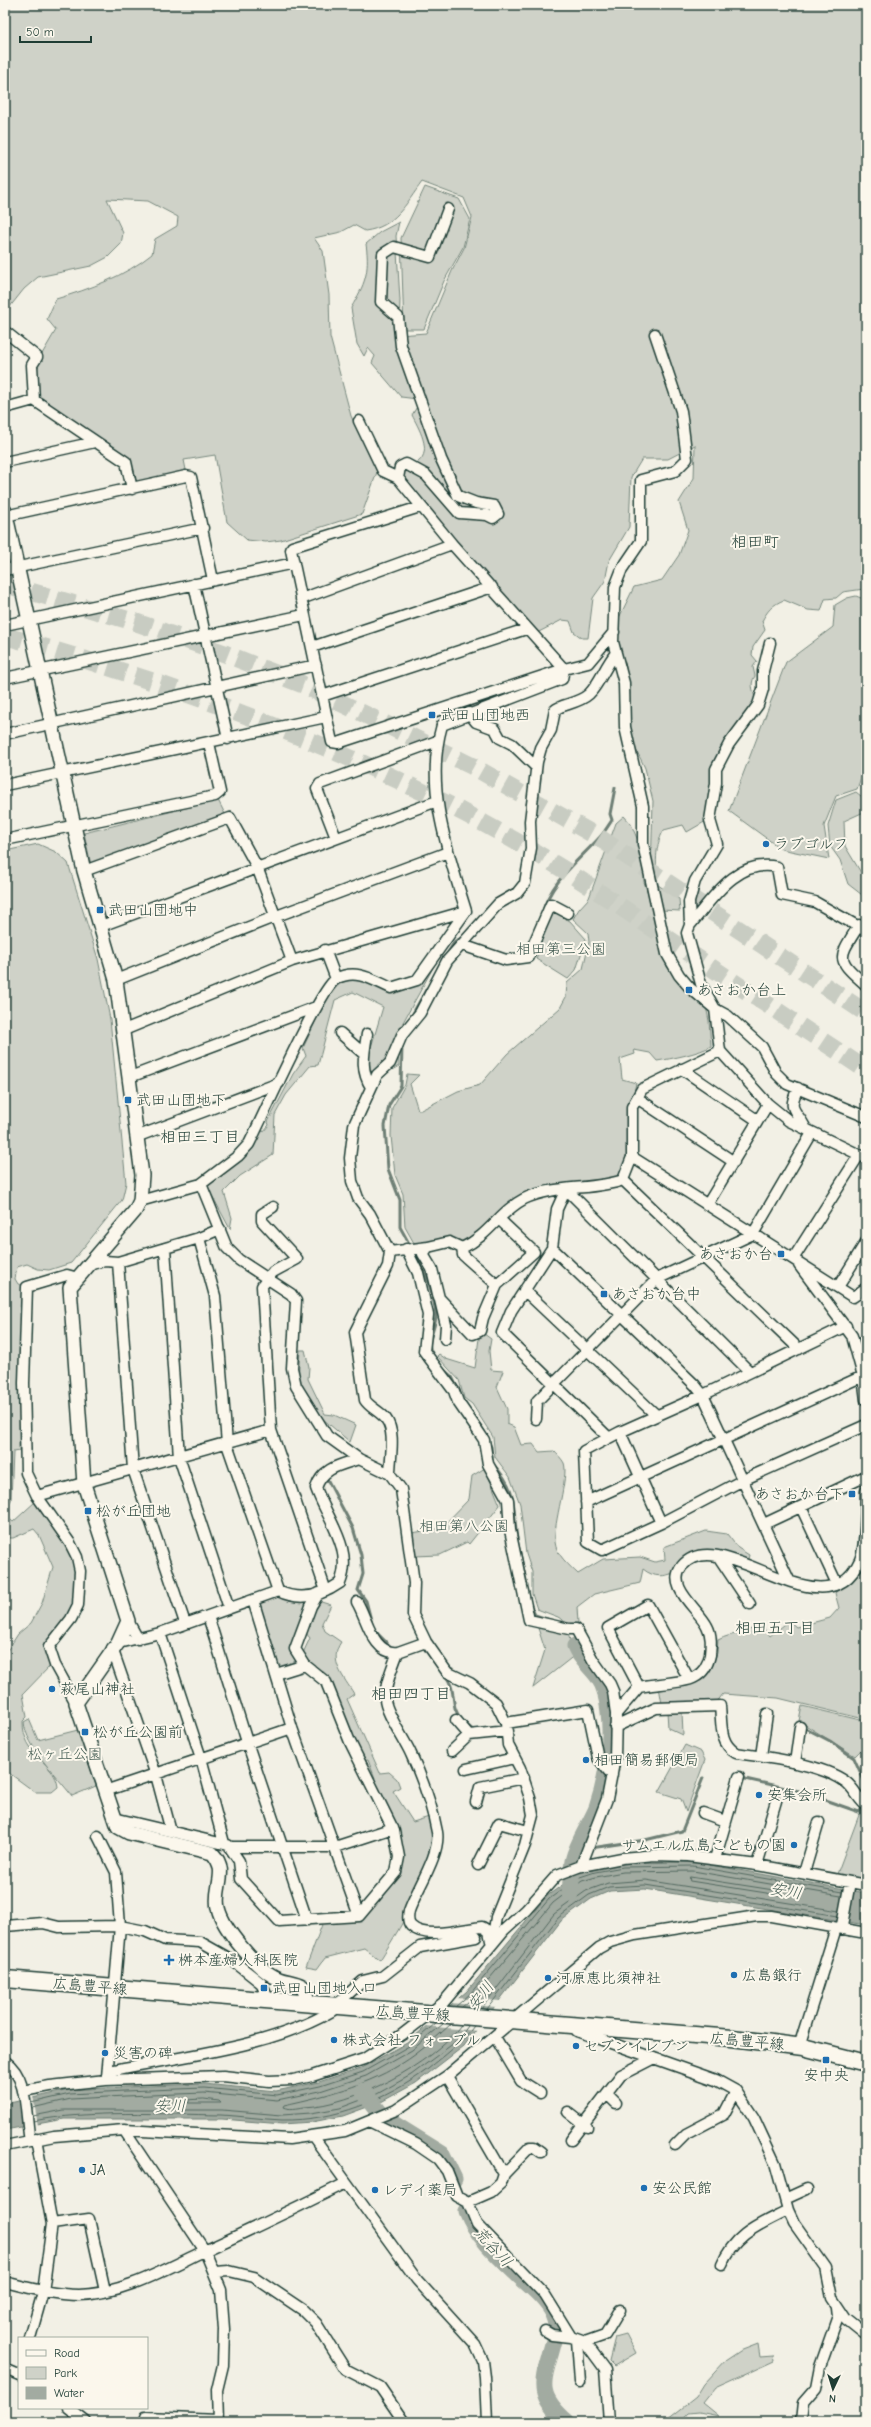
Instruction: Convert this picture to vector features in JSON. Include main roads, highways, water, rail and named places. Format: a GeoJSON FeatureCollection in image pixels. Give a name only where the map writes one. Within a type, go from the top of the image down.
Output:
{"type":"FeatureCollection","features":[{"type":"Feature","properties":{"kind":"main road","name":"広島豊平線"},"geometry":{"type":"LineString","coordinates":[[5,1978],[792,2045],[866,2063]]}},
{"type":"Feature","properties":{"kind":"water","name":"安川"},"geometry":{"type":"Polygon","coordinates":[[[694,1862],[866,1893],[866,1925],[645,1889],[610,1891],[591,1899],[561,1921],[464,2046],[416,2083],[381,2102],[343,2116],[312,2122],[282,2124],[222,2119],[64,2119],[5,2130],[5,2104],[69,2090],[204,2084],[276,2091],[319,2082],[361,2068],[407,2043],[467,1991],[547,1896],[579,1873],[622,1863],[694,1862]]]}},
{"type":"Feature","properties":{"kind":"waterway"},"geometry":{"type":"LineString","coordinates":[[542,914],[546,902],[558,882],[601,836],[612,820],[610,814],[615,788]]}},
{"type":"Feature","properties":{"kind":"waterway"},"geometry":{"type":"LineString","coordinates":[[446,956],[455,941],[464,937]]}},
{"type":"Feature","properties":{"kind":"waterway"},"geometry":{"type":"LineString","coordinates":[[411,1017],[427,988]]}},
{"type":"Feature","properties":{"kind":"waterway"},"geometry":{"type":"LineString","coordinates":[[402,1046],[401,1086],[389,1105],[385,1126],[388,1169],[400,1200],[400,1227],[411,1247]]}},
{"type":"Feature","properties":{"kind":"waterway"},"geometry":{"type":"LineString","coordinates":[[214,1204],[230,1244]]}},
{"type":"Feature","properties":{"kind":"waterway"},"geometry":{"type":"LineString","coordinates":[[414,1251],[425,1273],[435,1307],[436,1320],[430,1340],[430,1349],[432,1354]]}},
{"type":"Feature","properties":{"kind":"waterway"},"geometry":{"type":"LineString","coordinates":[[444,1370],[452,1377],[458,1389]]}},
{"type":"Feature","properties":{"kind":"waterway"},"geometry":{"type":"LineString","coordinates":[[470,1411],[484,1431]]}},
{"type":"Feature","properties":{"kind":"waterway"},"geometry":{"type":"LineString","coordinates":[[488,1440],[491,1447],[492,1457]]}},
{"type":"Feature","properties":{"kind":"waterway"},"geometry":{"type":"LineString","coordinates":[[493,1464],[511,1491],[517,1539],[527,1585]]}},
{"type":"Feature","properties":{"kind":"waterway"},"geometry":{"type":"LineString","coordinates":[[326,1477],[353,1528],[361,1555],[363,1574],[358,1590],[366,1601],[372,1624]]}},
{"type":"Feature","properties":{"kind":"waterway"},"geometry":{"type":"LineString","coordinates":[[531,1606],[535,1615],[553,1621]]}},
{"type":"Feature","properties":{"kind":"waterway"},"geometry":{"type":"LineString","coordinates":[[374,1630],[394,1650]]}},
{"type":"Feature","properties":{"kind":"waterway"},"geometry":{"type":"LineString","coordinates":[[570,1894],[575,1854],[597,1808],[605,1780],[610,1735],[608,1705],[603,1684],[578,1653],[575,1646]]}},
{"type":"Feature","properties":{"kind":"waterway"},"geometry":{"type":"LineString","coordinates":[[427,1652],[433,1660]]}},
{"type":"Feature","properties":{"kind":"waterway"},"geometry":{"type":"LineString","coordinates":[[445,1675],[451,1687],[456,1712],[475,1732]]}},
{"type":"Feature","properties":{"kind":"waterway"},"geometry":{"type":"LineString","coordinates":[[803,1727],[830,1741],[854,1758],[866,1785]]}},
{"type":"Feature","properties":{"kind":"waterway"},"geometry":{"type":"LineString","coordinates":[[591,1848],[645,1840],[682,1831],[703,1778]]}},
{"type":"Feature","properties":{"kind":"waterway"},"geometry":{"type":"LineString","coordinates":[[741,1778],[799,1791],[859,1812],[865,1807]]}},
{"type":"Feature","properties":{"kind":"waterway"},"geometry":{"type":"LineString","coordinates":[[578,1850],[585,1849]]}},
{"type":"Feature","properties":{"kind":"waterway","name":"荒谷川"},"geometry":{"type":"LineString","coordinates":[[363,2091],[384,2118],[442,2154],[454,2179]]}},
{"type":"Feature","properties":{"kind":"waterway","name":"荒谷川"},"geometry":{"type":"LineString","coordinates":[[467,2211],[471,2220],[487,2244],[544,2300],[553,2313],[557,2323],[544,2378],[545,2395],[549,2403],[567,2422]]}},
{"type":"Feature","properties":{"kind":"tunnel"},"geometry":{"type":"LineString","coordinates":[[5,584],[135,622],[226,654],[304,685],[472,766],[598,837],[866,1013]]}},
{"type":"Feature","properties":{"kind":"tunnel"},"geometry":{"type":"LineString","coordinates":[[5,636],[142,678],[278,728],[345,756],[474,818],[536,853],[602,894],[866,1070]]}},
{"type":"Feature","properties":{"kind":"place","name":"武田山団地西"},"geometry":{"type":"Point","coordinates":[432,715]}},
{"type":"Feature","properties":{"kind":"place","name":"ラブゴルフ"},"geometry":{"type":"Point","coordinates":[766,844]}},
{"type":"Feature","properties":{"kind":"place","name":"武田山団地中"},"geometry":{"type":"Point","coordinates":[100,910]}},
{"type":"Feature","properties":{"kind":"place","name":"あさおか台上"},"geometry":{"type":"Point","coordinates":[689,990]}},
{"type":"Feature","properties":{"kind":"place","name":"武田山団地下"},"geometry":{"type":"Point","coordinates":[128,1100]}},
{"type":"Feature","properties":{"kind":"place","name":"あさおか台"},"geometry":{"type":"Point","coordinates":[781,1254]}},
{"type":"Feature","properties":{"kind":"place","name":"あさおか台中"},"geometry":{"type":"Point","coordinates":[604,1294]}},
{"type":"Feature","properties":{"kind":"place","name":"あさおか台下"},"geometry":{"type":"Point","coordinates":[852,1494]}},
{"type":"Feature","properties":{"kind":"place","name":"松が丘団地"},"geometry":{"type":"Point","coordinates":[88,1511]}},
{"type":"Feature","properties":{"kind":"place","name":"萩尾山神社"},"geometry":{"type":"Point","coordinates":[52,1689]}},
{"type":"Feature","properties":{"kind":"place","name":"松が丘公園前"},"geometry":{"type":"Point","coordinates":[85,1732]}},
{"type":"Feature","properties":{"kind":"place","name":"相田簡易郵便局"},"geometry":{"type":"Point","coordinates":[586,1760]}},
{"type":"Feature","properties":{"kind":"place","name":"安集会所"},"geometry":{"type":"Point","coordinates":[759,1795]}},
{"type":"Feature","properties":{"kind":"place","name":"サムエル広島こどもの園"},"geometry":{"type":"Point","coordinates":[794,1845]}},
{"type":"Feature","properties":{"kind":"place","name":"桝本産婦人科医院"},"geometry":{"type":"Point","coordinates":[169,1960]}},
{"type":"Feature","properties":{"kind":"place","name":"広島銀行"},"geometry":{"type":"Point","coordinates":[734,1975]}},
{"type":"Feature","properties":{"kind":"place","name":"河原恵比須神社"},"geometry":{"type":"Point","coordinates":[548,1978]}},
{"type":"Feature","properties":{"kind":"place","name":"武田山団地入口"},"geometry":{"type":"Point","coordinates":[264,1988]}},
{"type":"Feature","properties":{"kind":"place","name":"株式会社 フォーブル"},"geometry":{"type":"Point","coordinates":[334,2040]}},
{"type":"Feature","properties":{"kind":"place","name":"セブンイレブン"},"geometry":{"type":"Point","coordinates":[576,2046]}},
{"type":"Feature","properties":{"kind":"place","name":"災害の碑"},"geometry":{"type":"Point","coordinates":[105,2053]}},
{"type":"Feature","properties":{"kind":"place","name":"安中央"},"geometry":{"type":"Point","coordinates":[826,2060]}},
{"type":"Feature","properties":{"kind":"place","name":"JA"},"geometry":{"type":"Point","coordinates":[82,2170]}},
{"type":"Feature","properties":{"kind":"place","name":"安公民館"},"geometry":{"type":"Point","coordinates":[644,2188]}},
{"type":"Feature","properties":{"kind":"place","name":"レデイ薬局"},"geometry":{"type":"Point","coordinates":[375,2190]}},
{"type":"Feature","properties":{"kind":"district","name":"相田町"},"geometry":{"type":"Point","coordinates":[755,542]}},
{"type":"Feature","properties":{"kind":"district","name":"相田三丁目"},"geometry":{"type":"Point","coordinates":[200,1137]}},
{"type":"Feature","properties":{"kind":"district","name":"相田五丁目"},"geometry":{"type":"Point","coordinates":[775,1628]}},
{"type":"Feature","properties":{"kind":"district","name":"相田四丁目"},"geometry":{"type":"Point","coordinates":[411,1694]}},
{"type":"Feature","properties":{"kind":"park label","name":"相田第三公園"},"geometry":{"type":"Point","coordinates":[561,949]}},
{"type":"Feature","properties":{"kind":"park label","name":"相田第八公園"},"geometry":{"type":"Point","coordinates":[464,1526]}},
{"type":"Feature","properties":{"kind":"park label","name":"松ヶ丘公園"},"geometry":{"type":"Point","coordinates":[65,1754]}}]}
